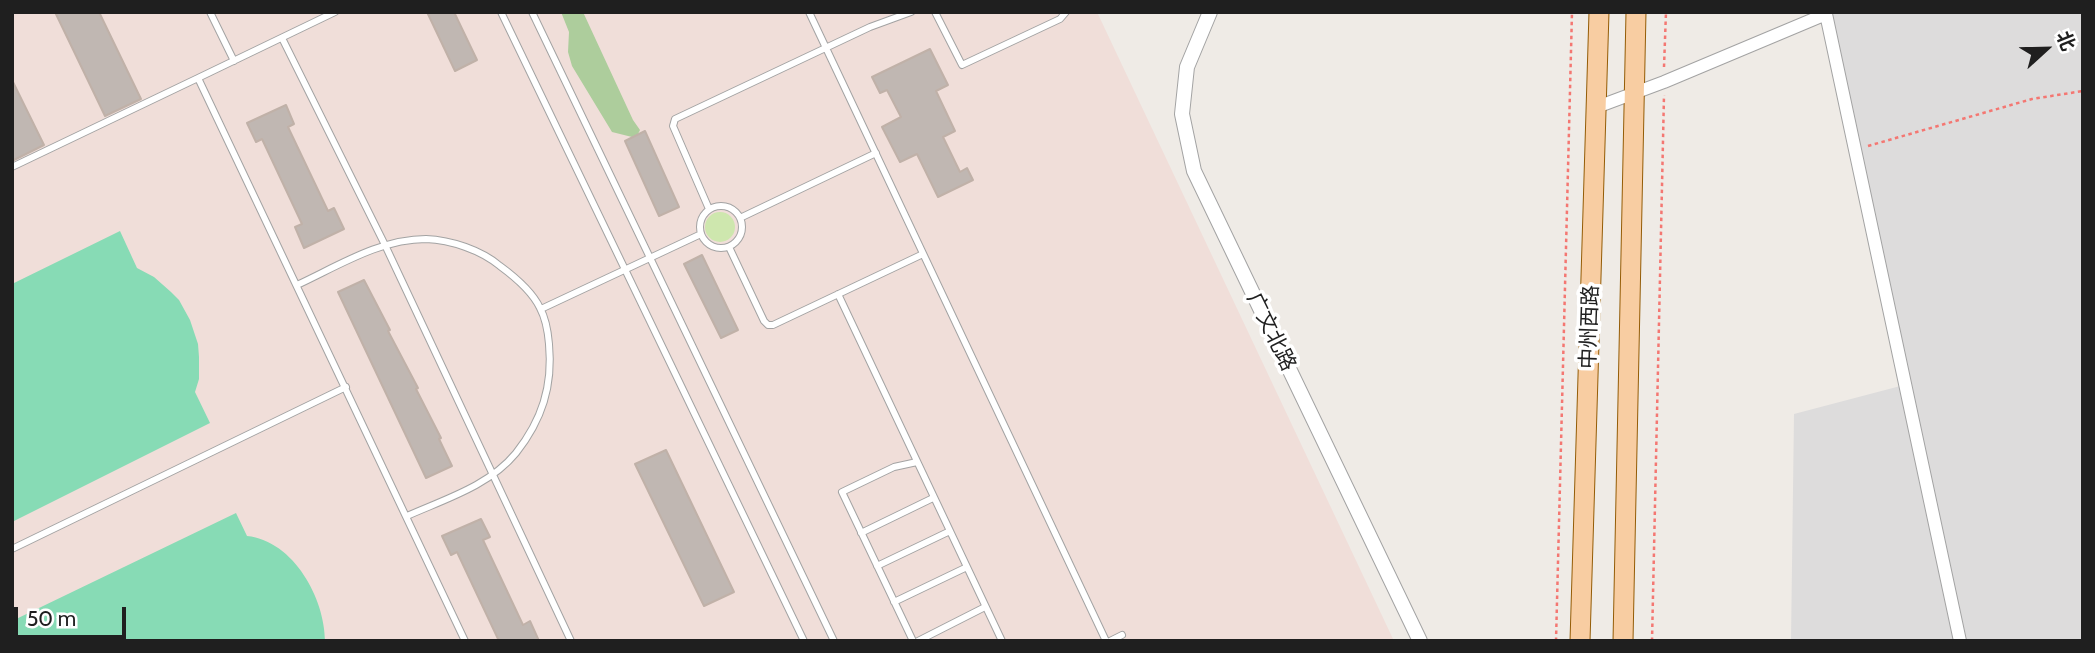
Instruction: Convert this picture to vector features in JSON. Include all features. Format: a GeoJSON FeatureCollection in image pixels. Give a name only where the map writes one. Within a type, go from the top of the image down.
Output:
{"type":"FeatureCollection","features":[{"type":"Feature","properties":{"kind":"main road","name":"中州西路"},"geometry":{"type":"LineString","coordinates":[[1580,641],[1599,12]]}},
{"type":"Feature","properties":{"kind":"main road","name":"中州西路"},"geometry":{"type":"LineString","coordinates":[[1623,641],[1636,12]]}},
{"type":"Feature","properties":{"kind":"street","name":"广文北路"},"geometry":{"type":"LineString","coordinates":[[1210,12],[1187,67],[1182,114],[1194,171],[1420,641]]}},
{"type":"Feature","properties":{"kind":"street"},"geometry":{"type":"LineString","coordinates":[[1597,107],[1826,14],[1960,641]]}},
{"type":"Feature","properties":{"kind":"lane"},"geometry":{"type":"LineString","coordinates":[[210,12],[234,61]]}},
{"type":"Feature","properties":{"kind":"lane"},"geometry":{"type":"LineString","coordinates":[[12,167],[335,12]]}},
{"type":"Feature","properties":{"kind":"lane"},"geometry":{"type":"LineString","coordinates":[[501,12],[804,641]]}},
{"type":"Feature","properties":{"kind":"lane"},"geometry":{"type":"LineString","coordinates":[[532,12],[834,641]]}},
{"type":"Feature","properties":{"kind":"lane"},"geometry":{"type":"LineString","coordinates":[[809,12],[1108,641],[1122,635]]}},
{"type":"Feature","properties":{"kind":"lane"},"geometry":{"type":"LineString","coordinates":[[709,209],[673,126],[675,119],[890,18],[911,12]]}},
{"type":"Feature","properties":{"kind":"lane"},"geometry":{"type":"LineString","coordinates":[[928,12],[935,13],[962,65],[1060,19],[1066,12]]}},
{"type":"Feature","properties":{"kind":"lane"},"geometry":{"type":"LineString","coordinates":[[282,38],[384,244],[571,641]]}},
{"type":"Feature","properties":{"kind":"lane"},"geometry":{"type":"LineString","coordinates":[[198,78],[465,641]]}},
{"type":"Feature","properties":{"kind":"lane"},"geometry":{"type":"LineString","coordinates":[[740,218],[876,153]]}},
{"type":"Feature","properties":{"kind":"lane"},"geometry":{"type":"LineString","coordinates":[[723,206],[736,212],[740,218],[739,238],[729,247],[715,247],[704,240],[701,220],[709,209],[723,206]]}},
{"type":"Feature","properties":{"kind":"lane"},"geometry":{"type":"LineString","coordinates":[[541,309],[701,234]]}},
{"type":"Feature","properties":{"kind":"lane"},"geometry":{"type":"LineString","coordinates":[[297,285],[384,244],[428,239],[469,248],[491,259],[511,274],[541,309],[548,332],[550,381],[545,401],[530,433],[515,454],[493,476],[407,516]]}},
{"type":"Feature","properties":{"kind":"lane"},"geometry":{"type":"LineString","coordinates":[[729,247],[768,325],[923,254]]}},
{"type":"Feature","properties":{"kind":"lane"},"geometry":{"type":"LineString","coordinates":[[838,294],[1000,640]]}},
{"type":"Feature","properties":{"kind":"lane"},"geometry":{"type":"LineString","coordinates":[[12,549],[346,387]]}},
{"type":"Feature","properties":{"kind":"lane"},"geometry":{"type":"LineString","coordinates":[[913,641],[842,492],[894,467],[917,462]]}},
{"type":"Feature","properties":{"kind":"lane"},"geometry":{"type":"LineString","coordinates":[[861,533],[933,498]]}},
{"type":"Feature","properties":{"kind":"lane"},"geometry":{"type":"LineString","coordinates":[[877,566],[950,531]]}},
{"type":"Feature","properties":{"kind":"lane"},"geometry":{"type":"LineString","coordinates":[[894,602],[967,568]]}},
{"type":"Feature","properties":{"kind":"lane"},"geometry":{"type":"LineString","coordinates":[[918,641],[985,607]]}},
{"type":"Feature","properties":{"kind":"path"},"geometry":{"type":"LineString","coordinates":[[1556,641],[1572,12]]}},
{"type":"Feature","properties":{"kind":"path"},"geometry":{"type":"LineString","coordinates":[[1652,641],[1665,12]]}},
{"type":"Feature","properties":{"kind":"path"},"geometry":{"type":"LineString","coordinates":[[1855,150],[2032,99],[2083,91]]}},
{"type":"Feature","properties":{"kind":"shaded area"},"geometry":{"type":"Polygon","coordinates":[[[12,12],[1097,12],[1394,641],[12,641],[12,12]]]}},
{"type":"Feature","properties":{"kind":"shaded area"},"geometry":{"type":"Polygon","coordinates":[[[1831,12],[2083,12],[2083,641],[1791,641],[1794,414],[1908,384],[1831,12]]]}},
{"type":"Feature","properties":{"kind":"green space"},"geometry":{"type":"Polygon","coordinates":[[[561,12],[583,12],[640,130],[636,138],[612,132],[572,66],[568,52],[569,32],[561,12]]]}},
{"type":"Feature","properties":{"kind":"green space"},"geometry":{"type":"Polygon","coordinates":[[[720,212],[726,213],[734,221],[734,233],[726,241],[720,242],[714,241],[706,233],[705,227],[706,221],[714,213],[720,212]]]}},
{"type":"Feature","properties":{"kind":"green space"},"geometry":{"type":"Polygon","coordinates":[[[120,231],[137,268],[154,277],[171,292],[179,300],[190,320],[198,344],[199,357],[199,379],[195,392],[210,423],[12,522],[12,284],[120,231]]]}},
{"type":"Feature","properties":{"kind":"green space"},"geometry":{"type":"Polygon","coordinates":[[[236,513],[247,536],[264,540],[279,549],[304,575],[319,608],[325,641],[12,641],[12,621],[236,513]]]}},
{"type":"Feature","properties":{"kind":"building"},"geometry":{"type":"Polygon","coordinates":[[[55,12],[99,12],[141,99],[105,116],[55,12]]]}},
{"type":"Feature","properties":{"kind":"building"},"geometry":{"type":"Polygon","coordinates":[[[427,12],[454,12],[477,60],[455,71],[427,12]]]}},
{"type":"Feature","properties":{"kind":"building"},"geometry":{"type":"Polygon","coordinates":[[[930,49],[948,85],[936,91],[955,131],[943,137],[960,172],[967,168],[973,180],[938,197],[917,154],[900,162],[882,127],[901,117],[887,90],[880,93],[872,77],[930,49]]]}},
{"type":"Feature","properties":{"kind":"building"},"geometry":{"type":"Polygon","coordinates":[[[12,80],[44,145],[12,161],[12,80]]]}},
{"type":"Feature","properties":{"kind":"building"},"geometry":{"type":"Polygon","coordinates":[[[286,105],[294,124],[288,127],[328,211],[334,208],[344,229],[304,248],[295,227],[302,224],[262,139],[256,142],[247,123],[286,105]]]}},
{"type":"Feature","properties":{"kind":"building"},"geometry":{"type":"Polygon","coordinates":[[[645,131],[679,207],[659,216],[625,141],[645,131]]]}},
{"type":"Feature","properties":{"kind":"building"},"geometry":{"type":"Polygon","coordinates":[[[702,255],[738,330],[721,338],[684,264],[702,255]]]}},
{"type":"Feature","properties":{"kind":"building"},"geometry":{"type":"Polygon","coordinates":[[[364,280],[418,388],[416,389],[452,466],[426,478],[338,292],[364,280]]]}},
{"type":"Feature","properties":{"kind":"building"},"geometry":{"type":"Polygon","coordinates":[[[666,450],[734,592],[704,606],[635,464],[666,450]]]}},
{"type":"Feature","properties":{"kind":"building"},"geometry":{"type":"Polygon","coordinates":[[[481,519],[490,537],[483,540],[523,625],[530,621],[539,641],[499,641],[457,552],[451,555],[442,536],[481,519]]]}}]}
